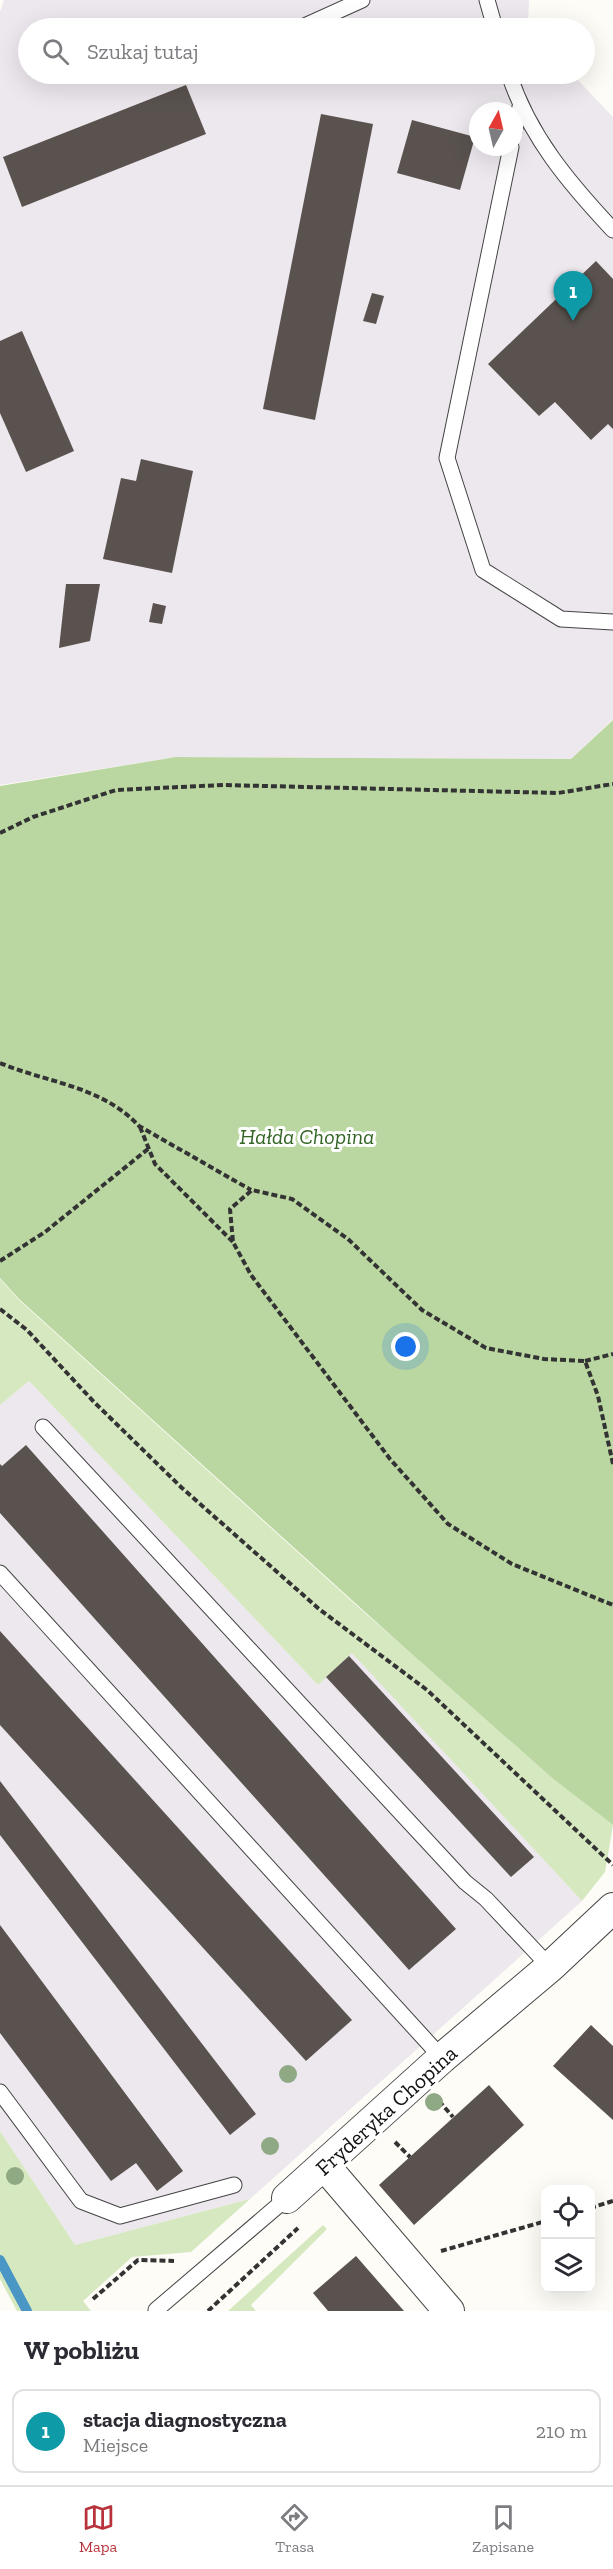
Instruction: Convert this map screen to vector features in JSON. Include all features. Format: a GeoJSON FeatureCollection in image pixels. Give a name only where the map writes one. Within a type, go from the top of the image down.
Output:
{"type":"FeatureCollection","features":[{"type":"Feature","properties":{"kind":"street","name":"Fryderyka Chopina"},"geometry":{"type":"LineString","coordinates":[[287,2198],[442,2058],[550,1967],[613,1908]]}},
{"type":"Feature","properties":{"kind":"street"},"geometry":{"type":"LineString","coordinates":[[324,2165],[449,2311]]}},
{"type":"Feature","properties":{"kind":"lane"},"geometry":{"type":"LineString","coordinates":[[322,18],[362,0]]}},
{"type":"Feature","properties":{"kind":"lane"},"geometry":{"type":"LineString","coordinates":[[487,0],[492,18]]}},
{"type":"Feature","properties":{"kind":"lane"},"geometry":{"type":"LineString","coordinates":[[512,84],[518,102]]}},
{"type":"Feature","properties":{"kind":"lane"},"geometry":{"type":"LineString","coordinates":[[523,112],[569,184],[613,230]]}},
{"type":"Feature","properties":{"kind":"lane"},"geometry":{"type":"LineString","coordinates":[[509,156],[447,458],[483,570],[561,619],[613,622]]}},
{"type":"Feature","properties":{"kind":"lane"},"geometry":{"type":"LineString","coordinates":[[43,1427],[465,1882],[486,1899],[550,1967]]}},
{"type":"Feature","properties":{"kind":"lane"},"geometry":{"type":"LineString","coordinates":[[0,1573],[442,2058]]}},
{"type":"Feature","properties":{"kind":"lane"},"geometry":{"type":"LineString","coordinates":[[0,2092],[81,2201],[120,2216],[234,2185]]}},
{"type":"Feature","properties":{"kind":"lane","name":"Fryderyka Chopina"},"geometry":{"type":"LineString","coordinates":[[156,2310],[287,2198]]}},
{"type":"Feature","properties":{"kind":"path"},"geometry":{"type":"LineString","coordinates":[[0,833],[33,817],[116,790],[223,785],[558,794],[613,784]]}},
{"type":"Feature","properties":{"kind":"path"},"geometry":{"type":"LineString","coordinates":[[0,1063],[91,1092],[125,1111],[139,1126],[252,1190],[292,1199],[348,1239],[422,1310],[486,1348],[544,1359],[585,1361],[613,1354]]}},
{"type":"Feature","properties":{"kind":"path"},"geometry":{"type":"LineString","coordinates":[[139,1126],[155,1164],[233,1242],[251,1275],[390,1459],[448,1524],[512,1564],[613,1605]]}},
{"type":"Feature","properties":{"kind":"path"},"geometry":{"type":"LineString","coordinates":[[0,1261],[45,1232],[148,1149]]}},
{"type":"Feature","properties":{"kind":"path"},"geometry":{"type":"LineString","coordinates":[[233,1242],[230,1209],[252,1190]]}},
{"type":"Feature","properties":{"kind":"path"},"geometry":{"type":"LineString","coordinates":[[0,1309],[27,1330],[94,1402],[182,1488],[319,1610],[427,1689],[613,1865]]}},
{"type":"Feature","properties":{"kind":"path"},"geometry":{"type":"LineString","coordinates":[[585,1361],[598,1396],[613,1464]]}},
{"type":"Feature","properties":{"kind":"path"},"geometry":{"type":"LineString","coordinates":[[435,2096],[453,2117]]}},
{"type":"Feature","properties":{"kind":"path"},"geometry":{"type":"LineString","coordinates":[[391,2137],[410,2157]]}},
{"type":"Feature","properties":{"kind":"path"},"geometry":{"type":"LineString","coordinates":[[595,2207],[613,2201]]}},
{"type":"Feature","properties":{"kind":"path"},"geometry":{"type":"LineString","coordinates":[[393,2247],[444,2251],[541,2222]]}},
{"type":"Feature","properties":{"kind":"path"},"geometry":{"type":"LineString","coordinates":[[208,2311],[294,2233]]}},
{"type":"Feature","properties":{"kind":"path"},"geometry":{"type":"LineString","coordinates":[[93,2299],[138,2260],[183,2261]]}},
{"type":"Feature","properties":{"kind":"shaded area"},"geometry":{"type":"Polygon","coordinates":[[[4,0],[529,0],[528,18],[18,18],[18,84],[582,84],[613,117],[613,719],[571,759],[176,757],[0,785],[0,12],[4,0]]]}},
{"type":"Feature","properties":{"kind":"shaded area"},"geometry":{"type":"Polygon","coordinates":[[[29,1381],[318,1685],[352,1652],[582,1901],[250,2199],[75,2245],[0,2131],[0,1405],[29,1381]]]}},
{"type":"Feature","properties":{"kind":"green space","name":"Hałda Chopina"},"geometry":{"type":"Polygon","coordinates":[[[613,720],[613,1825],[552,1778],[406,1649],[19,1299],[0,1278],[0,786],[176,757],[571,759],[613,720]]]}},
{"type":"Feature","properties":{"kind":"green space"},"geometry":{"type":"Polygon","coordinates":[[[0,1279],[19,1300],[356,1605],[552,1778],[613,1825],[605,1872],[582,1901],[352,1653],[318,1685],[29,1381],[0,1405],[0,1279]]]}},
{"type":"Feature","properties":{"kind":"green space"},"geometry":{"type":"Polygon","coordinates":[[[0,2131],[75,2245],[250,2199],[191,2252],[132,2257],[83,2301],[91,2311],[17,2311],[0,2279],[0,2131]]]}},
{"type":"Feature","properties":{"kind":"green space"},"geometry":{"type":"Polygon","coordinates":[[[323,2225],[327,2229],[251,2305],[256,2311],[228,2311],[323,2225]]]}},
{"type":"Feature","properties":{"kind":"building"},"geometry":{"type":"Polygon","coordinates":[[[186,85],[206,134],[22,207],[3,157],[186,85]]]}},
{"type":"Feature","properties":{"kind":"building"},"geometry":{"type":"Polygon","coordinates":[[[321,114],[373,124],[315,420],[263,409],[321,114]]]}},
{"type":"Feature","properties":{"kind":"building"},"geometry":{"type":"Polygon","coordinates":[[[412,120],[469,135],[470,156],[460,190],[397,173],[412,120]]]}},
{"type":"Feature","properties":{"kind":"building"},"geometry":{"type":"Polygon","coordinates":[[[596,261],[613,279],[613,429],[608,424],[591,440],[555,402],[539,416],[488,364],[596,261]]]}},
{"type":"Feature","properties":{"kind":"building"},"geometry":{"type":"Polygon","coordinates":[[[372,293],[384,296],[376,324],[363,321],[372,293]]]}},
{"type":"Feature","properties":{"kind":"building"},"geometry":{"type":"Polygon","coordinates":[[[22,331],[74,451],[26,472],[0,413],[0,341],[22,331]]]}},
{"type":"Feature","properties":{"kind":"building"},"geometry":{"type":"Polygon","coordinates":[[[141,459],[193,471],[172,573],[103,559],[121,478],[136,481],[141,459]]]}},
{"type":"Feature","properties":{"kind":"building"},"geometry":{"type":"Polygon","coordinates":[[[66,584],[100,584],[90,641],[59,648],[66,584]]]}},
{"type":"Feature","properties":{"kind":"building"},"geometry":{"type":"Polygon","coordinates":[[[153,603],[166,606],[162,624],[149,622],[153,603]]]}},
{"type":"Feature","properties":{"kind":"building"},"geometry":{"type":"Polygon","coordinates":[[[26,1445],[456,1929],[409,1970],[0,1513],[0,1464],[2,1466],[26,1445]]]}},
{"type":"Feature","properties":{"kind":"building"},"geometry":{"type":"Polygon","coordinates":[[[0,1631],[352,2020],[306,2061],[0,1725],[0,1631]]]}},
{"type":"Feature","properties":{"kind":"building"},"geometry":{"type":"Polygon","coordinates":[[[349,1656],[534,1857],[511,1877],[326,1677],[349,1656]]]}},
{"type":"Feature","properties":{"kind":"building"},"geometry":{"type":"Polygon","coordinates":[[[0,1781],[256,2114],[230,2135],[0,1835],[0,1781]]]}},
{"type":"Feature","properties":{"kind":"building"},"geometry":{"type":"Polygon","coordinates":[[[0,1925],[183,2171],[157,2191],[136,2163],[111,2181],[0,2033],[0,1925]]]}},
{"type":"Feature","properties":{"kind":"building"},"geometry":{"type":"Polygon","coordinates":[[[591,2025],[613,2046],[613,2120],[553,2066],[591,2025]]]}},
{"type":"Feature","properties":{"kind":"building"},"geometry":{"type":"Polygon","coordinates":[[[489,2085],[524,2125],[414,2225],[379,2185],[489,2085]]]}},
{"type":"Feature","properties":{"kind":"building"},"geometry":{"type":"Polygon","coordinates":[[[356,2256],[404,2311],[328,2311],[313,2293],[356,2256]]]}},
{"type":"Feature","properties":{"kind":"waterway"},"geometry":{"type":"LineString","coordinates":[[0,2260],[27,2311]]}},
{"type":"Feature","properties":{"kind":"place","name":"stacja diagnostyczna"},"geometry":{"type":"Point","coordinates":[573,321]}}]}
